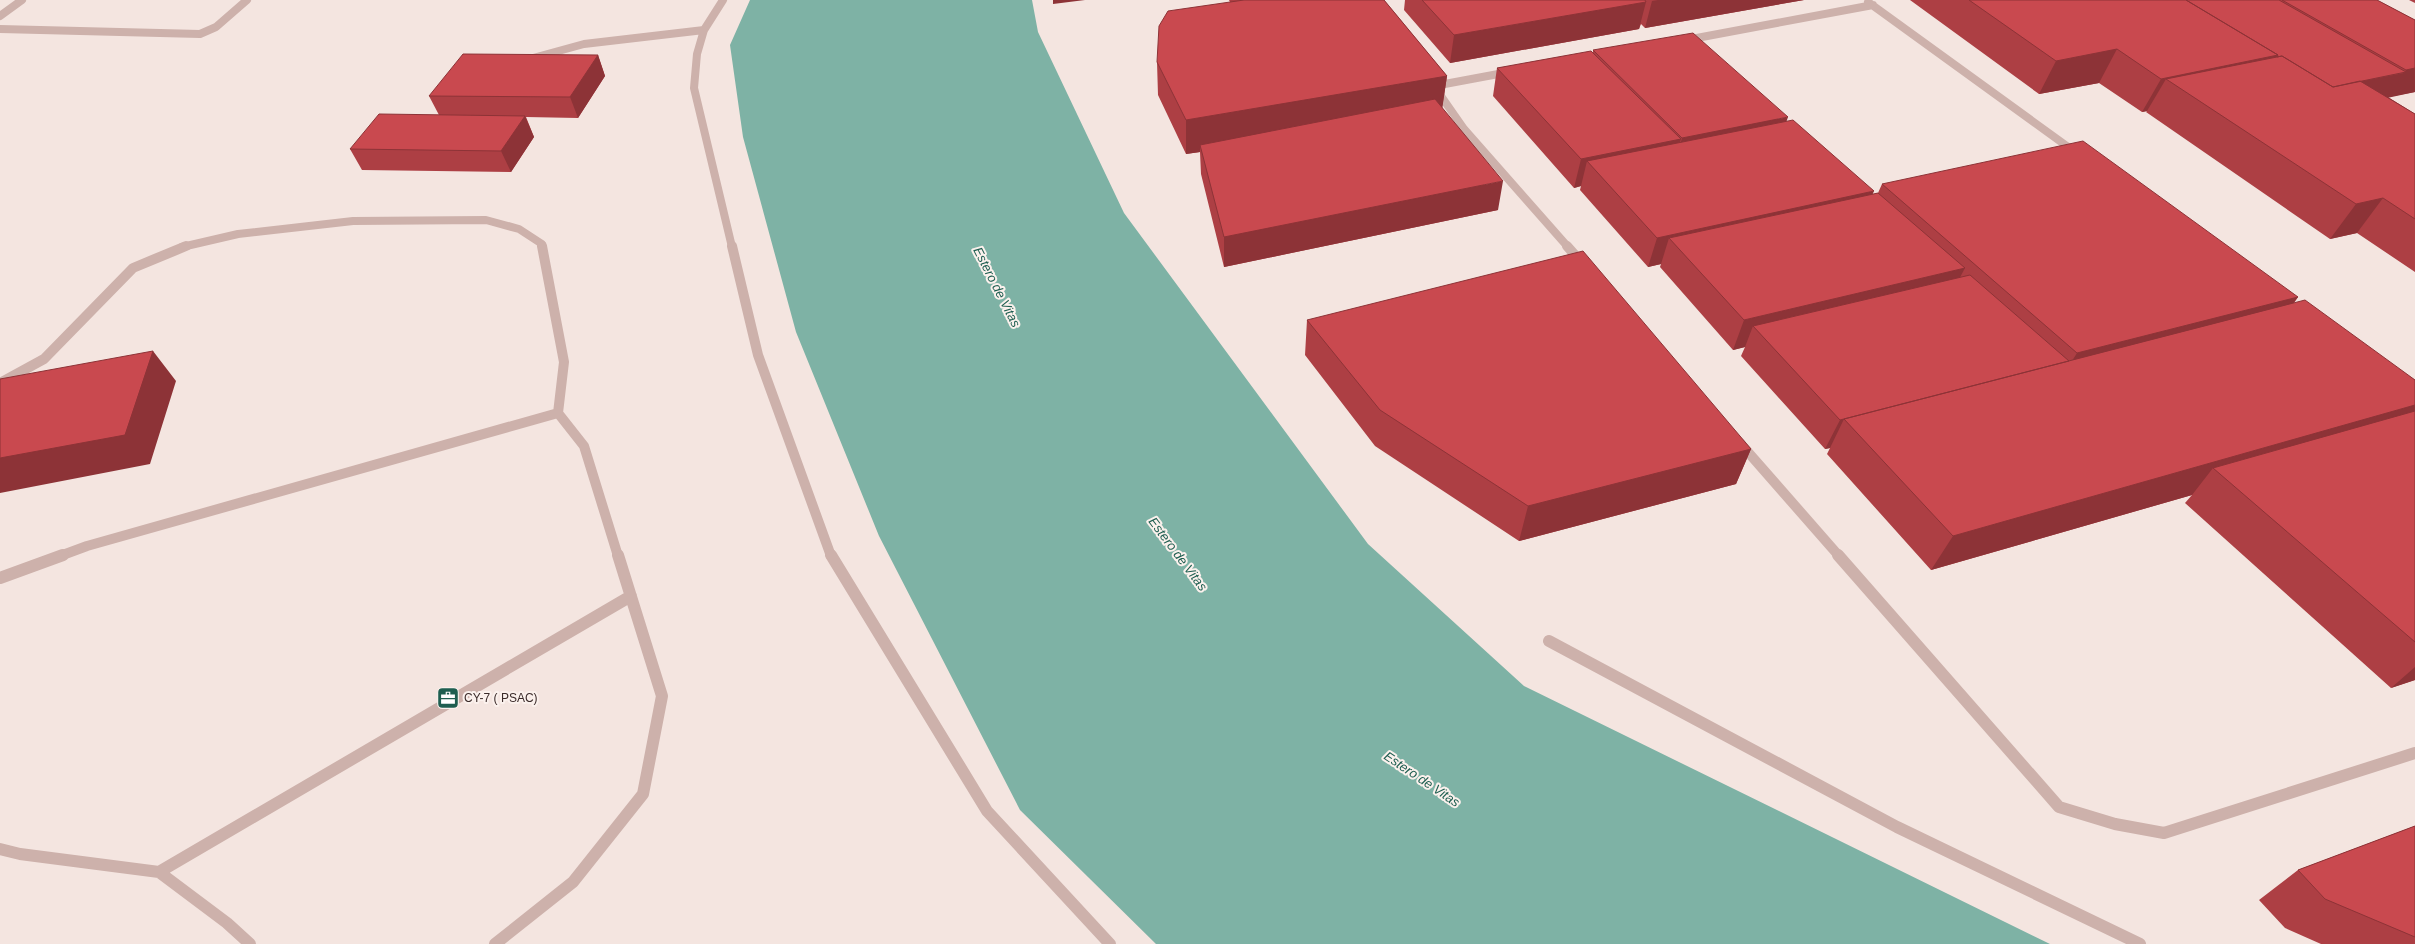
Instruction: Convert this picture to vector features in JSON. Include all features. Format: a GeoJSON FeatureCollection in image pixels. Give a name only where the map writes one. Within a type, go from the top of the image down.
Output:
{"type":"FeatureCollection","features":[{"type":"Feature","properties":{"kind":"lane"},"geometry":{"type":"LineString","coordinates":[[0,16],[22,0]]}},
{"type":"Feature","properties":{"kind":"lane"},"geometry":{"type":"LineString","coordinates":[[0,29],[200,34],[216,27],[247,0]]}},
{"type":"Feature","properties":{"kind":"lane"},"geometry":{"type":"LineString","coordinates":[[723,0],[704,30],[697,54],[695,81],[697,102],[758,355],[829,552],[987,811],[1110,944]]}},
{"type":"Feature","properties":{"kind":"lane"},"geometry":{"type":"LineString","coordinates":[[1866,0],[2080,156]]}},
{"type":"Feature","properties":{"kind":"lane"},"geometry":{"type":"LineString","coordinates":[[1677,41],[1873,6]]}},
{"type":"Feature","properties":{"kind":"lane"},"geometry":{"type":"LineString","coordinates":[[527,59],[584,44],[704,30]]}},
{"type":"Feature","properties":{"kind":"lane"},"geometry":{"type":"LineString","coordinates":[[1520,70],[1434,86],[1464,129],[1590,273]]}},
{"type":"Feature","properties":{"kind":"lane"},"geometry":{"type":"LineString","coordinates":[[0,383],[44,359],[133,268],[180,247],[238,234],[353,221],[486,220],[519,229],[542,244],[564,362],[558,413],[584,446],[662,696],[642,794],[573,882],[495,944]]}},
{"type":"Feature","properties":{"kind":"lane"},"geometry":{"type":"LineString","coordinates":[[0,578],[87,546],[558,413]]}},
{"type":"Feature","properties":{"kind":"lane"},"geometry":{"type":"LineString","coordinates":[[1733,435],[2060,807],[2115,824],[2164,833],[2415,752]]}},
{"type":"Feature","properties":{"kind":"lane"},"geometry":{"type":"LineString","coordinates":[[158,872],[631,596]]}},
{"type":"Feature","properties":{"kind":"lane"},"geometry":{"type":"LineString","coordinates":[[1549,641],[1897,827],[2140,944]]}},
{"type":"Feature","properties":{"kind":"lane"},"geometry":{"type":"LineString","coordinates":[[0,849],[20,854],[158,872],[227,923],[250,944]]}},
{"type":"Feature","properties":{"kind":"water","name":"Estero de Vitas"},"geometry":{"type":"Polygon","coordinates":[[[750,0],[1032,0],[1038,32],[1124,213],[1368,544],[1524,686],[2050,944],[1156,944],[1020,810],[879,536],[796,332],[743,137],[730,45],[750,0]]]}},
{"type":"Feature","properties":{"kind":"building"},"geometry":{"type":"Polygon","coordinates":[[[1244,0],[1384,0],[1447,76],[1186,120],[1157,62],[1159,26],[1168,11],[1244,0]]]}},
{"type":"Feature","properties":{"kind":"building"},"geometry":{"type":"Polygon","coordinates":[[[1422,0],[1645,0],[1646,2],[1454,35],[1422,0]]]}},
{"type":"Feature","properties":{"kind":"building"},"geometry":{"type":"Polygon","coordinates":[[[1969,0],[2186,0],[2278,55],[2161,79],[2117,49],[2056,61],[1969,0]]]}},
{"type":"Feature","properties":{"kind":"building"},"geometry":{"type":"Polygon","coordinates":[[[2186,0],[2279,0],[2406,72],[2333,87],[2282,56],[2277,57],[2278,55],[2186,0]]]}},
{"type":"Feature","properties":{"kind":"building"},"geometry":{"type":"Polygon","coordinates":[[[2282,0],[2377,0],[2415,20],[2415,68],[2406,70],[2282,0]]]}},
{"type":"Feature","properties":{"kind":"building"},"geometry":{"type":"Polygon","coordinates":[[[1693,33],[1788,117],[1682,138],[1593,50],[1693,33]]]}},
{"type":"Feature","properties":{"kind":"building"},"geometry":{"type":"Polygon","coordinates":[[[1591,51],[1681,139],[1581,159],[1497,68],[1591,51]]]}},
{"type":"Feature","properties":{"kind":"building"},"geometry":{"type":"Polygon","coordinates":[[[463,54],[598,55],[570,97],[429,96],[463,54]]]}},
{"type":"Feature","properties":{"kind":"building"},"geometry":{"type":"Polygon","coordinates":[[[2282,56],[2333,87],[2360,81],[2415,114],[2415,219],[2383,198],[2356,204],[2166,79],[2282,56]]]}},
{"type":"Feature","properties":{"kind":"building"},"geometry":{"type":"Polygon","coordinates":[[[1435,99],[1503,181],[1224,237],[1200,145],[1435,99]]]}},
{"type":"Feature","properties":{"kind":"building"},"geometry":{"type":"Polygon","coordinates":[[[379,114],[525,116],[501,151],[350,149],[379,114]]]}},
{"type":"Feature","properties":{"kind":"building"},"geometry":{"type":"Polygon","coordinates":[[[1793,120],[1874,191],[1657,238],[1587,161],[1793,120]]]}},
{"type":"Feature","properties":{"kind":"building"},"geometry":{"type":"Polygon","coordinates":[[[2083,141],[2298,297],[2077,353],[1882,184],[2083,141]]]}},
{"type":"Feature","properties":{"kind":"building"},"geometry":{"type":"Polygon","coordinates":[[[1878,193],[1965,268],[1744,320],[1669,238],[1878,193]]]}},
{"type":"Feature","properties":{"kind":"building"},"geometry":{"type":"Polygon","coordinates":[[[1583,251],[1751,449],[1528,506],[1380,410],[1307,320],[1583,251]]]}},
{"type":"Feature","properties":{"kind":"building"},"geometry":{"type":"Polygon","coordinates":[[[1970,275],[2069,361],[1840,420],[1753,326],[1970,275]]]}},
{"type":"Feature","properties":{"kind":"building"},"geometry":{"type":"Polygon","coordinates":[[[2305,300],[2415,380],[2415,405],[1953,536],[1844,419],[2305,300]]]}},
{"type":"Feature","properties":{"kind":"building"},"geometry":{"type":"Polygon","coordinates":[[[153,351],[125,435],[0,458],[0,379],[153,351]]]}},
{"type":"Feature","properties":{"kind":"building"},"geometry":{"type":"Polygon","coordinates":[[[2415,411],[2415,642],[2213,468],[2415,411]]]}},
{"type":"Feature","properties":{"kind":"building"},"geometry":{"type":"Polygon","coordinates":[[[2415,826],[2415,937],[2325,899],[2298,870],[2415,826]]]}},
{"type":"Feature","properties":{"kind":"place","name":"CY-7 ( PSAC)"},"geometry":{"type":"Point","coordinates":[448,698]}}]}
